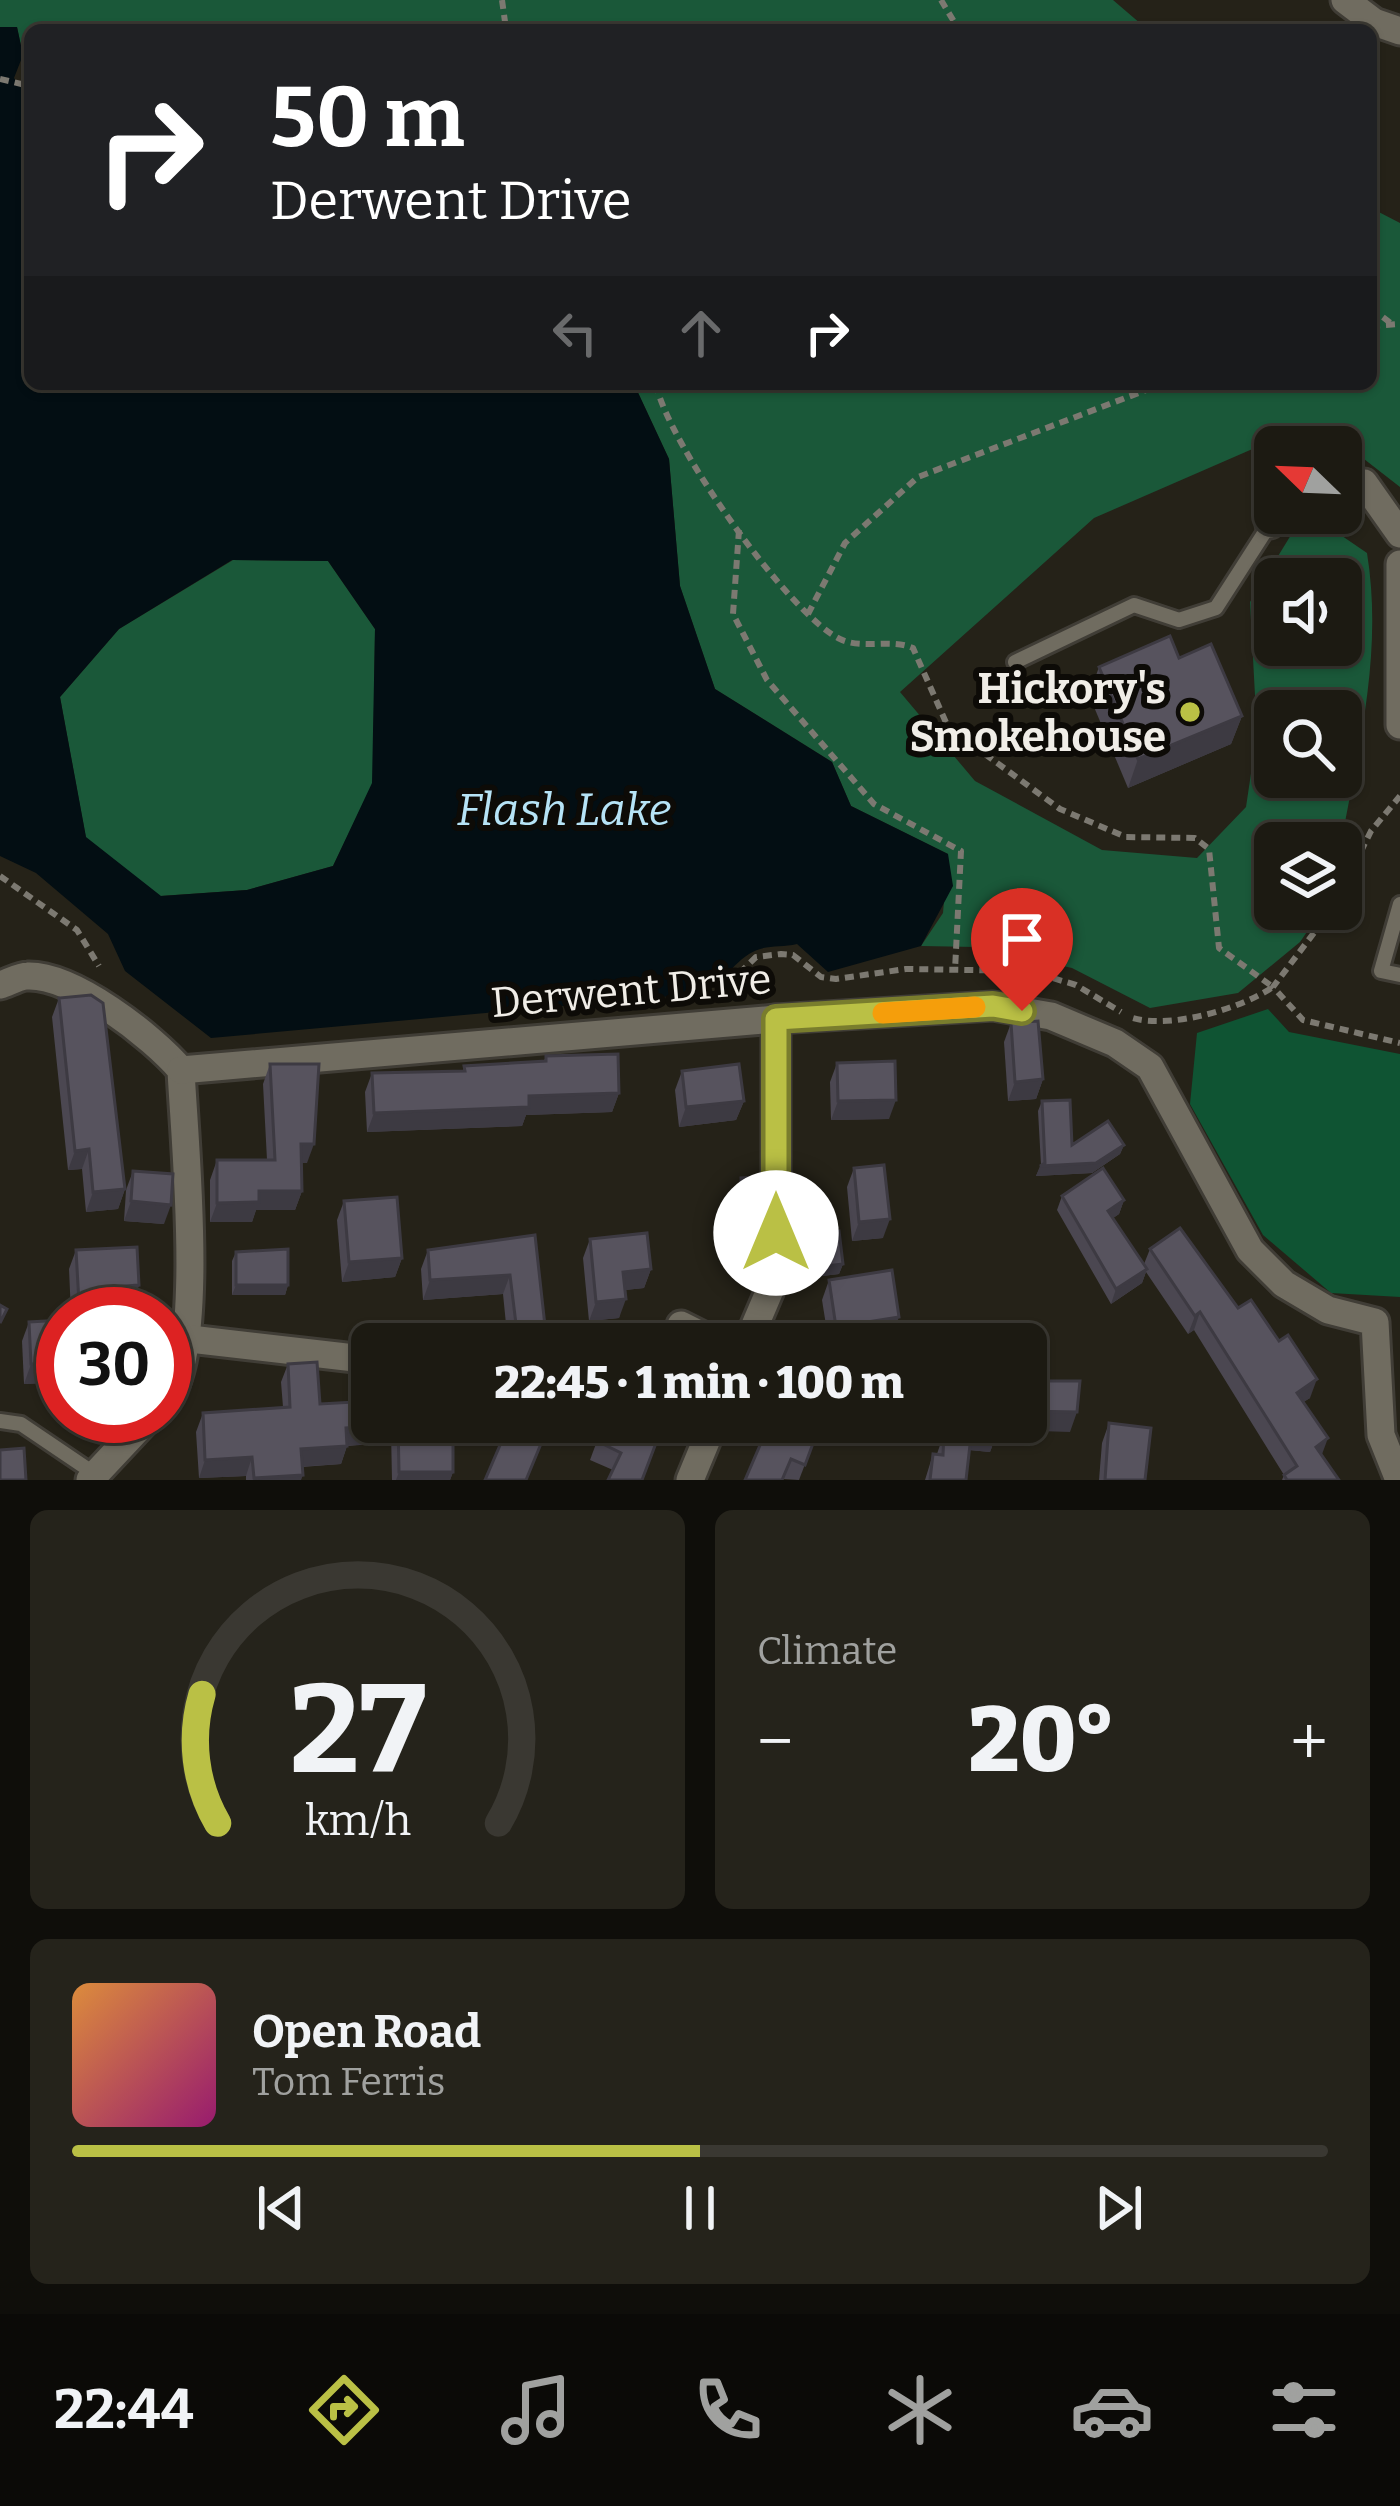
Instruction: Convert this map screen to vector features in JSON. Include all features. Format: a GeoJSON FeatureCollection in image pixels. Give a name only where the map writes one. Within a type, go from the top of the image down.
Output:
{"type":"FeatureCollection","features":[{"type":"Feature","properties":{"kind":"street"},"geometry":{"type":"LineString","coordinates":[[1345,0],[1374,22],[1400,31]]}},
{"type":"Feature","properties":{"kind":"street"},"geometry":{"type":"LineString","coordinates":[[1362,483],[1400,534]]}},
{"type":"Feature","properties":{"kind":"street"},"geometry":{"type":"LineString","coordinates":[[1400,564],[1400,725]]}},
{"type":"Feature","properties":{"kind":"street"},"geometry":{"type":"LineString","coordinates":[[0,985],[28,975],[90,996],[158,1043],[182,1070],[188,1287]]}},
{"type":"Feature","properties":{"kind":"street","name":"Derwent Drive"},"geometry":{"type":"LineString","coordinates":[[182,1070],[776,1019],[993,1006],[1051,1016],[1115,1043],[1150,1067],[1250,1250],[1284,1284],[1328,1310],[1387,1319],[1381,1435],[1399,1480]]}},
{"type":"Feature","properties":{"kind":"street"},"geometry":{"type":"LineString","coordinates":[[757,1323],[776,1276],[776,1019]]}},
{"type":"Feature","properties":{"kind":"street"},"geometry":{"type":"LineString","coordinates":[[192,1339],[351,1358]]}},
{"type":"Feature","properties":{"kind":"street"},"geometry":{"type":"LineString","coordinates":[[92,1477],[124,1443]]}},
{"type":"Feature","properties":{"kind":"street"},"geometry":{"type":"LineString","coordinates":[[690,1480],[705,1443]]}},
{"type":"Feature","properties":{"kind":"lane"},"geometry":{"type":"LineString","coordinates":[[1015,662],[1134,605],[1179,620],[1216,608],[1265,534]]}},
{"type":"Feature","properties":{"kind":"lane"},"geometry":{"type":"LineString","coordinates":[[1400,904],[1381,970],[1400,975]]}},
{"type":"Feature","properties":{"kind":"lane"},"geometry":{"type":"LineString","coordinates":[[0,1421],[21,1424],[92,1477]]}},
{"type":"Feature","properties":{"kind":"path"},"geometry":{"type":"LineString","coordinates":[[659,390],[684,450],[739,530],[808,614],[842,640],[900,642],[913,648],[947,727],[1084,824],[1150,841],[1195,838],[1209,849],[1214,864],[1219,948],[1274,987],[1303,1020],[1400,1043]]}},
{"type":"Feature","properties":{"kind":"path"},"geometry":{"type":"LineString","coordinates":[[808,614],[845,543],[918,477],[1146,390]]}},
{"type":"Feature","properties":{"kind":"path"},"geometry":{"type":"LineString","coordinates":[[739,530],[733,614],[767,680],[874,804],[961,851],[955,970]]}},
{"type":"Feature","properties":{"kind":"path"},"geometry":{"type":"LineString","coordinates":[[1362,849],[1400,796]]}},
{"type":"Feature","properties":{"kind":"path"},"geometry":{"type":"LineString","coordinates":[[0,876],[77,930],[96,964],[108,973]]}},
{"type":"Feature","properties":{"kind":"path"},"geometry":{"type":"LineString","coordinates":[[707,1002],[755,957],[793,955],[821,977],[836,979],[881,970],[1054,976],[1138,1020],[1161,1022],[1217,1009],[1274,987],[1316,930]]}},
{"type":"Feature","properties":{"kind":"green space"},"geometry":{"type":"Polygon","coordinates":[[[0,0],[1113,0],[1141,24],[24,24],[24,55],[17,27],[0,27],[0,0]]]}},
{"type":"Feature","properties":{"kind":"green space"},"geometry":{"type":"Polygon","coordinates":[[[1377,211],[1400,223],[1400,487],[1362,457],[1362,426],[1254,426],[1254,448],[1094,518],[900,692],[975,781],[1102,850],[1197,858],[1246,807],[1254,753],[1254,798],[1349,798],[1345,822],[1254,822],[1254,930],[1308,930],[1238,993],[1150,1008],[1072,968],[976,947],[921,946],[943,913],[948,854],[851,806],[832,762],[715,689],[680,586],[669,459],[637,390],[1377,390],[1377,211]]]}},
{"type":"Feature","properties":{"kind":"green space"},"geometry":{"type":"Polygon","coordinates":[[[1292,534],[1339,534],[1367,553],[1371,663],[1362,728],[1362,690],[1255,690],[1250,602],[1254,595],[1254,666],[1362,666],[1362,558],[1277,558],[1292,534]]]}},
{"type":"Feature","properties":{"kind":"green space"},"geometry":{"type":"Polygon","coordinates":[[[233,560],[328,561],[375,629],[373,783],[333,866],[247,890],[160,896],[86,838],[60,697],[119,629],[233,560]]]}},
{"type":"Feature","properties":{"kind":"green space"},"geometry":{"type":"Polygon","coordinates":[[[1268,1009],[1289,1032],[1400,1054],[1400,1297],[1331,1293],[1263,1235],[1190,1104],[1197,1033],[1268,1009]]]}},
{"type":"Feature","properties":{"kind":"water","name":"Flash Lake"},"geometry":{"type":"Polygon","coordinates":[[[0,27],[17,27],[23,55],[14,78],[24,92],[24,390],[637,390],[669,459],[680,586],[715,689],[832,762],[851,806],[948,854],[953,886],[921,946],[828,972],[797,944],[766,947],[695,994],[211,1038],[125,971],[108,934],[36,873],[0,856],[0,27]],[[232,560],[119,629],[60,697],[86,837],[161,896],[247,890],[333,866],[372,783],[375,629],[328,561],[232,560]]]}},
{"type":"Feature","properties":{"kind":"building"},"geometry":{"type":"Polygon","coordinates":[[[1170,636],[1179,658],[1211,644],[1242,716],[1138,759],[1099,667],[1170,636]]]}},
{"type":"Feature","properties":{"kind":"building"},"geometry":{"type":"Polygon","coordinates":[[[91,995],[103,1003],[125,1189],[93,1192],[89,1149],[75,1151],[59,998],[91,995]]]}},
{"type":"Feature","properties":{"kind":"building"},"geometry":{"type":"Polygon","coordinates":[[[1038,1021],[1043,1079],[1015,1082],[1011,1023],[1038,1021]]]}},
{"type":"Feature","properties":{"kind":"building"},"geometry":{"type":"Polygon","coordinates":[[[618,1054],[619,1093],[529,1096],[529,1107],[374,1113],[372,1073],[465,1071],[464,1066],[546,1061],[546,1056],[618,1054]]]}},
{"type":"Feature","properties":{"kind":"building"},"geometry":{"type":"Polygon","coordinates":[[[895,1061],[896,1100],[838,1101],[837,1063],[895,1061]]]}},
{"type":"Feature","properties":{"kind":"building"},"geometry":{"type":"Polygon","coordinates":[[[270,1064],[319,1064],[314,1144],[301,1144],[302,1191],[259,1191],[259,1202],[217,1203],[217,1160],[275,1160],[270,1064]]]}},
{"type":"Feature","properties":{"kind":"building"},"geometry":{"type":"Polygon","coordinates":[[[739,1064],[744,1101],[686,1107],[682,1071],[739,1064]]]}},
{"type":"Feature","properties":{"kind":"building"},"geometry":{"type":"Polygon","coordinates":[[[1070,1100],[1072,1145],[1108,1121],[1124,1145],[1096,1163],[1040,1166],[1045,1163],[1042,1101],[1070,1100]]]}},
{"type":"Feature","properties":{"kind":"building"},"geometry":{"type":"Polygon","coordinates":[[[884,1165],[890,1219],[859,1222],[854,1168],[884,1165]]]}},
{"type":"Feature","properties":{"kind":"building"},"geometry":{"type":"Polygon","coordinates":[[[1103,1168],[1124,1200],[1108,1211],[1147,1269],[1116,1289],[1062,1196],[1103,1168]]]}},
{"type":"Feature","properties":{"kind":"building"},"geometry":{"type":"Polygon","coordinates":[[[133,1171],[173,1174],[171,1205],[131,1201],[133,1171]]]}},
{"type":"Feature","properties":{"kind":"building"},"geometry":{"type":"Polygon","coordinates":[[[762,1177],[762,1211],[742,1212],[741,1178],[762,1177]]]}},
{"type":"Feature","properties":{"kind":"building"},"geometry":{"type":"Polygon","coordinates":[[[397,1197],[402,1258],[349,1262],[344,1201],[397,1197]]]}},
{"type":"Feature","properties":{"kind":"building"},"geometry":{"type":"Polygon","coordinates":[[[1180,1228],[1238,1308],[1251,1300],[1279,1341],[1288,1335],[1317,1379],[1297,1393],[1328,1438],[1316,1447],[1339,1480],[1287,1480],[1284,1475],[1297,1466],[1200,1312],[1195,1316],[1150,1249],[1180,1228]]]}},
{"type":"Feature","properties":{"kind":"building"},"geometry":{"type":"Polygon","coordinates":[[[839,1231],[843,1264],[817,1267],[813,1234],[839,1231]]]}},
{"type":"Feature","properties":{"kind":"building"},"geometry":{"type":"Polygon","coordinates":[[[647,1233],[651,1269],[623,1272],[626,1299],[596,1302],[590,1239],[647,1233]]]}},
{"type":"Feature","properties":{"kind":"building"},"geometry":{"type":"Polygon","coordinates":[[[535,1235],[545,1323],[516,1323],[510,1275],[430,1280],[428,1250],[535,1235]]]}},
{"type":"Feature","properties":{"kind":"building"},"geometry":{"type":"Polygon","coordinates":[[[137,1247],[139,1285],[78,1287],[76,1250],[137,1247]]]}},
{"type":"Feature","properties":{"kind":"building"},"geometry":{"type":"Polygon","coordinates":[[[288,1249],[288,1285],[236,1285],[236,1252],[288,1249]]]}},
{"type":"Feature","properties":{"kind":"building"},"geometry":{"type":"Polygon","coordinates":[[[892,1270],[899,1317],[835,1323],[829,1280],[892,1270]]]}},
{"type":"Feature","properties":{"kind":"building"},"geometry":{"type":"Polygon","coordinates":[[[29,1322],[36,1322],[36,1364],[31,1364],[29,1322]]]}},
{"type":"Feature","properties":{"kind":"building"},"geometry":{"type":"Polygon","coordinates":[[[317,1362],[320,1404],[351,1402],[347,1446],[301,1449],[303,1475],[254,1478],[252,1457],[205,1460],[203,1413],[290,1407],[288,1364],[317,1362]]]}},
{"type":"Feature","properties":{"kind":"building"},"geometry":{"type":"Polygon","coordinates":[[[1047,1381],[1080,1381],[1077,1412],[1047,1411],[1047,1381]]]}},
{"type":"Feature","properties":{"kind":"building"},"geometry":{"type":"Polygon","coordinates":[[[1109,1423],[1151,1428],[1145,1480],[1105,1480],[1109,1423]]]}},
{"type":"Feature","properties":{"kind":"building"},"geometry":{"type":"Polygon","coordinates":[[[398,1443],[453,1443],[453,1472],[399,1472],[398,1443]]]}},
{"type":"Feature","properties":{"kind":"building"},"geometry":{"type":"Polygon","coordinates":[[[501,1443],[541,1443],[526,1480],[485,1480],[501,1443]]]}},
{"type":"Feature","properties":{"kind":"building"},"geometry":{"type":"Polygon","coordinates":[[[601,1443],[656,1443],[642,1480],[608,1480],[621,1453],[601,1443]]]}},
{"type":"Feature","properties":{"kind":"building"},"geometry":{"type":"Polygon","coordinates":[[[761,1443],[813,1443],[805,1465],[791,1459],[782,1480],[745,1480],[761,1443]]]}},
{"type":"Feature","properties":{"kind":"building"},"geometry":{"type":"Polygon","coordinates":[[[944,1443],[970,1443],[966,1480],[930,1480],[933,1454],[943,1455],[944,1443]]]}},
{"type":"Feature","properties":{"kind":"building"},"geometry":{"type":"Polygon","coordinates":[[[24,1448],[26,1480],[0,1480],[0,1450],[24,1448]]]}},
{"type":"Feature","properties":{"kind":"slow traffic"},"geometry":{"type":"LineString","coordinates":[[883,1013],[975,1007]]}},
{"type":"Feature","properties":{"kind":"place","name":"Hickory's Smokehouse"},"geometry":{"type":"Point","coordinates":[1190,712]}},
{"type":"Feature","properties":{"kind":"route"},"geometry":{"type":"LineString","coordinates":[[776,1233],[776,1019],[993,1006],[1022,1011]]}}]}
